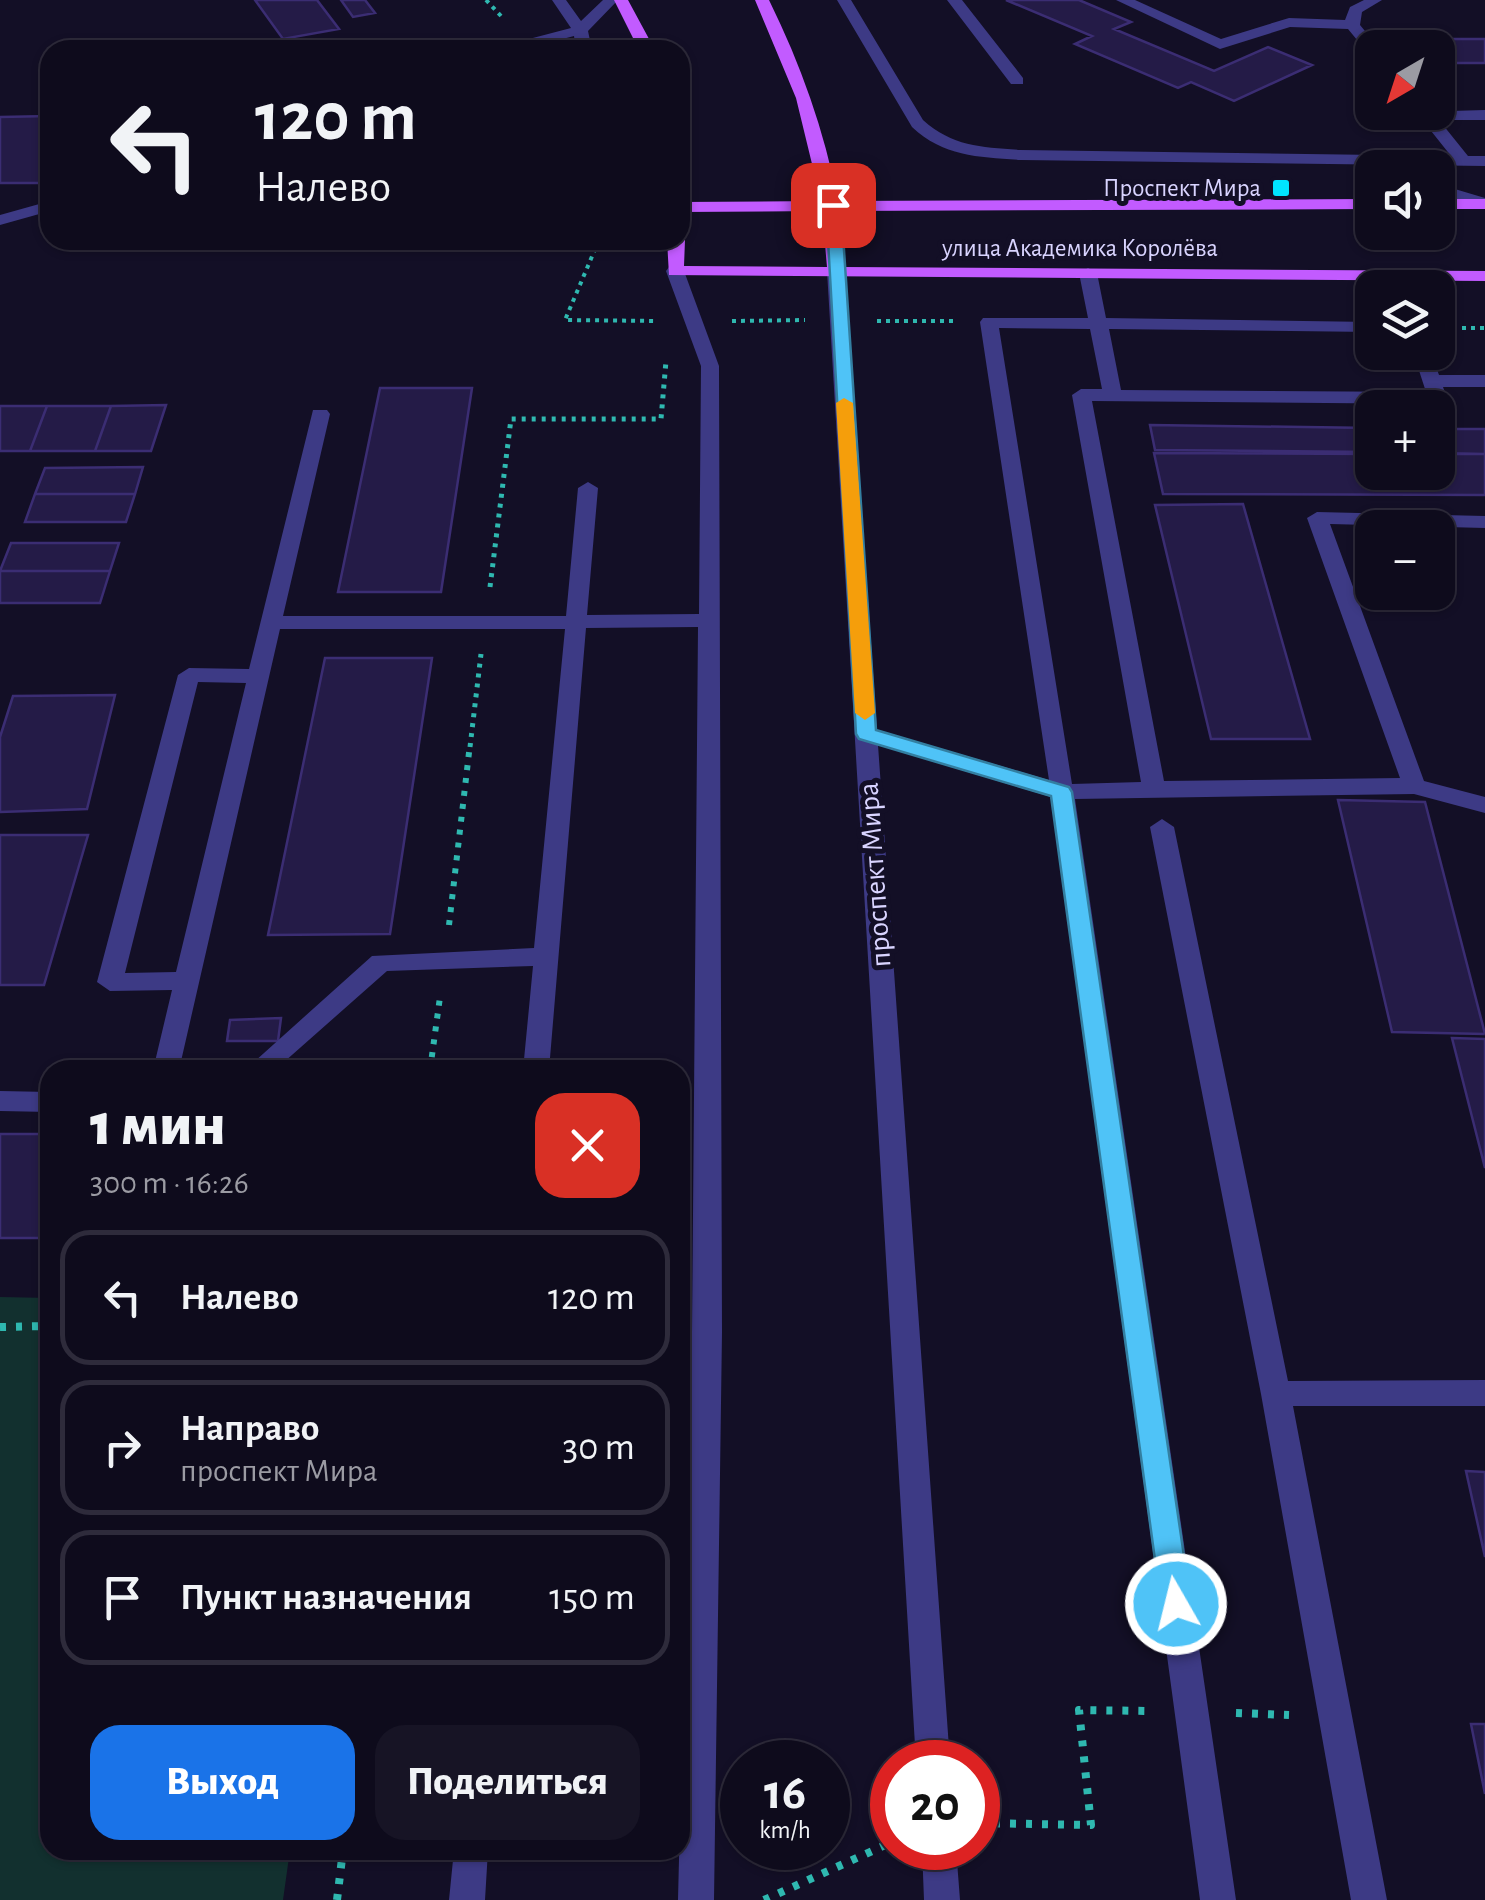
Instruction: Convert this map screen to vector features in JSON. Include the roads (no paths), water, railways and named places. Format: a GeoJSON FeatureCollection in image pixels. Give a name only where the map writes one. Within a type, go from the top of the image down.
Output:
{"type":"FeatureCollection","features":[{"type":"Feature","properties":{"kind":"main road"},"geometry":{"type":"LineString","coordinates":[[620,0],[642,40]]}},
{"type":"Feature","properties":{"kind":"main road","name":"проспект Мира"},"geometry":{"type":"LineString","coordinates":[[762,0],[786,46],[815,130],[833,205],[836,271]]}},
{"type":"Feature","properties":{"kind":"main road","name":"улица Академика Королёва"},"geometry":{"type":"LineString","coordinates":[[690,207],[1355,204]]}},
{"type":"Feature","properties":{"kind":"main road"},"geometry":{"type":"LineString","coordinates":[[1455,204],[1485,204]]}},
{"type":"Feature","properties":{"kind":"main road"},"geometry":{"type":"LineString","coordinates":[[675,271],[676,250]]}},
{"type":"Feature","properties":{"kind":"main road","name":"улица Академика Королёва"},"geometry":{"type":"LineString","coordinates":[[675,271],[1088,273],[1355,280]]}},
{"type":"Feature","properties":{"kind":"main road","name":"улица Академика Королёва"},"geometry":{"type":"LineString","coordinates":[[1455,278],[1485,276]]}},
{"type":"Feature","properties":{"kind":"street"},"geometry":{"type":"LineString","coordinates":[[559,0],[580,30],[582,40]]}},
{"type":"Feature","properties":{"kind":"street"},"geometry":{"type":"LineString","coordinates":[[542,40],[580,30],[611,0]]}},
{"type":"Feature","properties":{"kind":"street"},"geometry":{"type":"LineString","coordinates":[[844,0],[865,25],[898,96],[921,127],[950,147],[1021,155],[1485,161]]}},
{"type":"Feature","properties":{"kind":"street"},"geometry":{"type":"LineString","coordinates":[[954,0],[1016,81]]}},
{"type":"Feature","properties":{"kind":"street"},"geometry":{"type":"LineString","coordinates":[[1124,0],[1220,44],[1289,22],[1352,24],[1357,30]]}},
{"type":"Feature","properties":{"kind":"street"},"geometry":{"type":"LineString","coordinates":[[1352,24],[1355,10],[1375,0]]}},
{"type":"Feature","properties":{"kind":"street"},"geometry":{"type":"LineString","coordinates":[[1455,115],[1485,116]]}},
{"type":"Feature","properties":{"kind":"street"},"geometry":{"type":"LineString","coordinates":[[1438,130],[1464,161]]}},
{"type":"Feature","properties":{"kind":"street"},"geometry":{"type":"LineString","coordinates":[[1455,194],[1485,204]]}},
{"type":"Feature","properties":{"kind":"street"},"geometry":{"type":"LineString","coordinates":[[0,220],[40,209]]}},
{"type":"Feature","properties":{"kind":"street"},"geometry":{"type":"LineString","coordinates":[[675,271],[710,366],[712,620],[693,1332],[690,1680]]}},
{"type":"Feature","properties":{"kind":"street","name":"проспект Мира"},"geometry":{"type":"LineString","coordinates":[[836,271],[932,1740]]}},
{"type":"Feature","properties":{"kind":"street"},"geometry":{"type":"LineString","coordinates":[[1088,273],[1113,394]]}},
{"type":"Feature","properties":{"kind":"street"},"geometry":{"type":"LineString","coordinates":[[1218,1900],[1062,792],[989,322],[1355,327]]}},
{"type":"Feature","properties":{"kind":"street"},"geometry":{"type":"LineString","coordinates":[[1154,789],[1081,395],[1438,398],[1428,370]]}},
{"type":"Feature","properties":{"kind":"street"},"geometry":{"type":"LineString","coordinates":[[1432,382],[1485,381]]}},
{"type":"Feature","properties":{"kind":"street"},"geometry":{"type":"LineString","coordinates":[[168,1060],[320,414]]}},
{"type":"Feature","properties":{"kind":"street"},"geometry":{"type":"LineString","coordinates":[[537,1060],[588,488]]}},
{"type":"Feature","properties":{"kind":"street"},"geometry":{"type":"LineString","coordinates":[[1414,786],[1317,518],[1485,522]]}},
{"type":"Feature","properties":{"kind":"street"},"geometry":{"type":"LineString","coordinates":[[272,623],[712,620]]}},
{"type":"Feature","properties":{"kind":"street"},"geometry":{"type":"LineString","coordinates":[[187,981],[110,982],[189,675],[259,676]]}},
{"type":"Feature","properties":{"kind":"street"},"geometry":{"type":"LineString","coordinates":[[866,734],[1062,792],[1414,786],[1485,804]]}},
{"type":"Feature","properties":{"kind":"street"},"geometry":{"type":"LineString","coordinates":[[1162,827],[1276,1394],[1369,1900]]}},
{"type":"Feature","properties":{"kind":"street"},"geometry":{"type":"LineString","coordinates":[[269,1060],[381,962],[546,957]]}},
{"type":"Feature","properties":{"kind":"street"},"geometry":{"type":"LineString","coordinates":[[0,1102],[40,1102]]}},
{"type":"Feature","properties":{"kind":"street"},"geometry":{"type":"LineString","coordinates":[[1276,1394],[1485,1393]]}},
{"type":"Feature","properties":{"kind":"street"},"geometry":{"type":"LineString","coordinates":[[690,1811],[696,1900]]}},
{"type":"Feature","properties":{"kind":"street"},"geometry":{"type":"LineString","coordinates":[[466,1900],[469,1860]]}},
{"type":"Feature","properties":{"kind":"street"},"geometry":{"type":"LineString","coordinates":[[940,1870],[942,1900]]}},
{"type":"Feature","properties":{"kind":"place","name":"Проспект Мира"},"geometry":{"type":"Point","coordinates":[1281,188]}}]}
